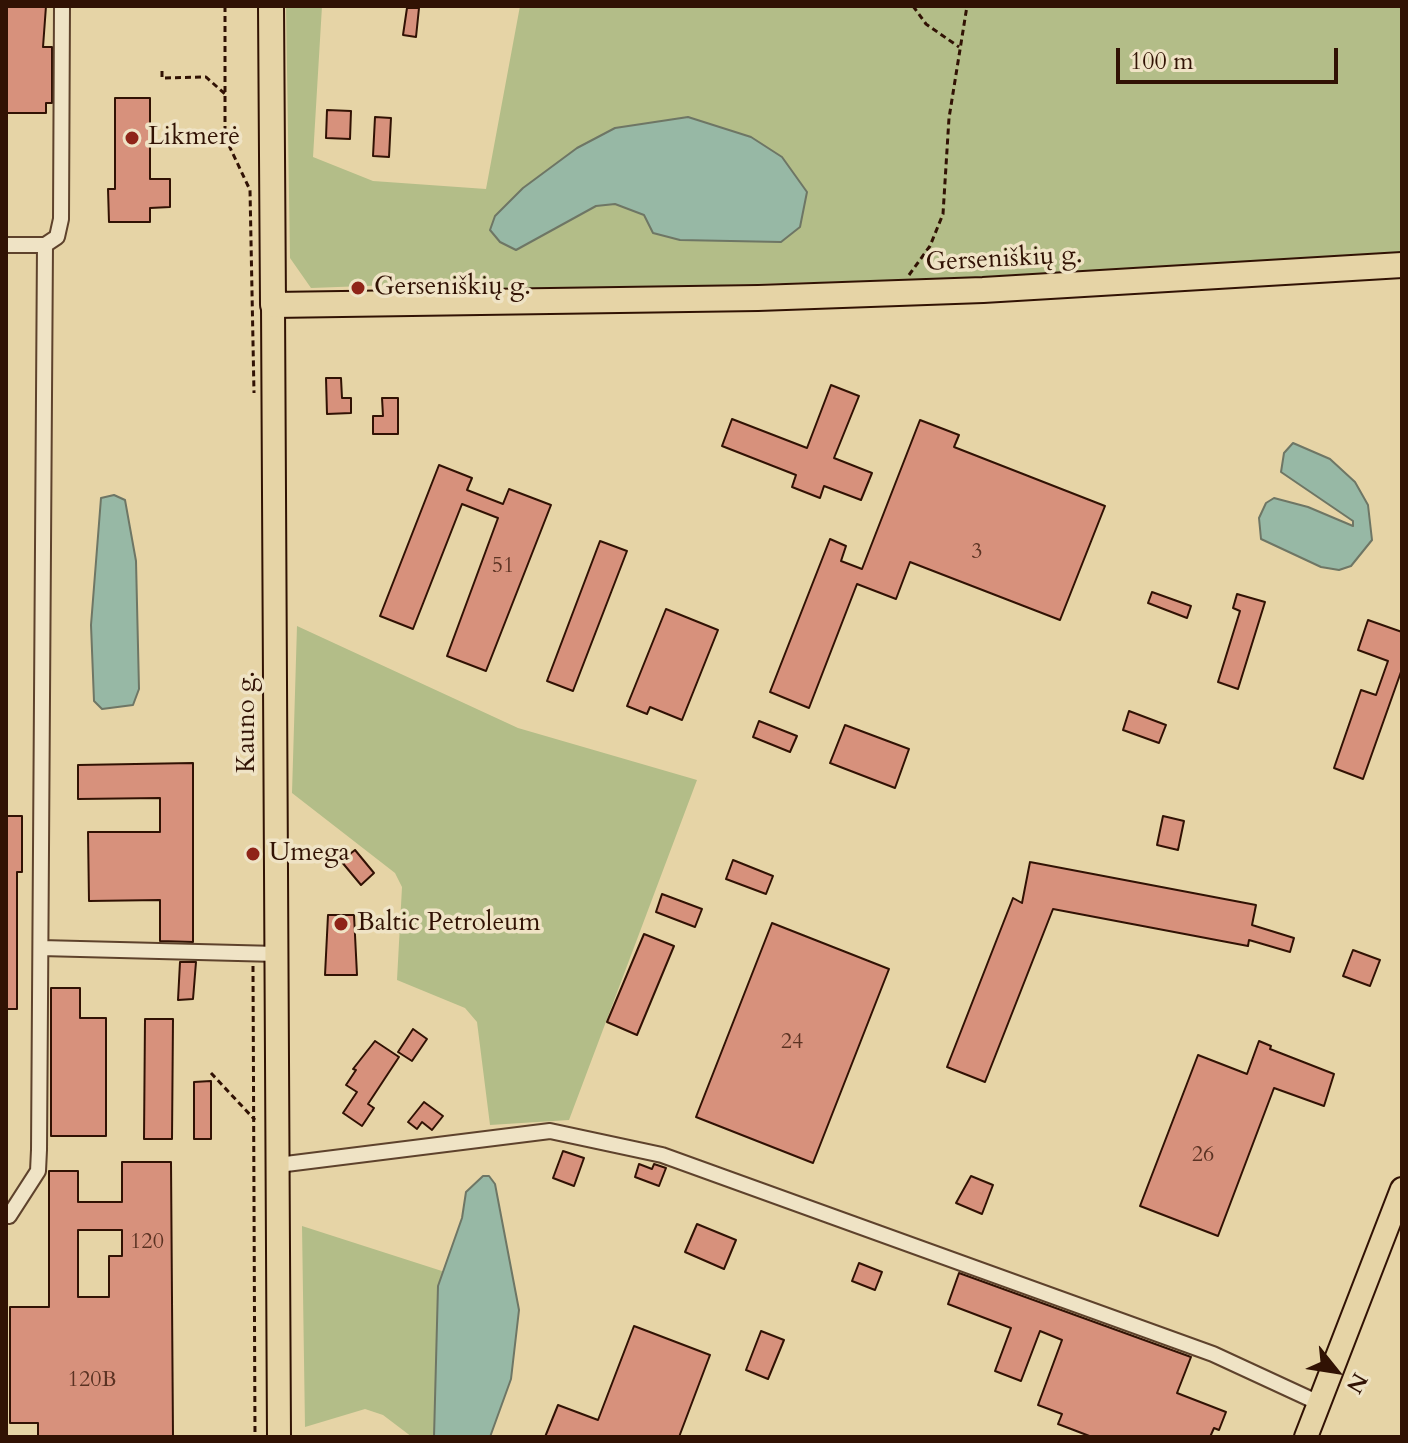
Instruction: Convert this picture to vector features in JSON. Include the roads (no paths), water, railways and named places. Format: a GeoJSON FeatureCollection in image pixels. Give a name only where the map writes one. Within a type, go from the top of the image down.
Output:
{"type":"FeatureCollection","features":[{"type":"Feature","properties":{"kind":"highway","name":"Kauno g."},"geometry":{"type":"LineString","coordinates":[[271,6],[273,305]]}},
{"type":"Feature","properties":{"kind":"highway","name":"Gerseniškių g."},"geometry":{"type":"LineString","coordinates":[[273,305],[902,293],[1402,265]]}},
{"type":"Feature","properties":{"kind":"main road","name":"Kauno g."},"geometry":{"type":"LineString","coordinates":[[273,305],[279,1437]]}},
{"type":"Feature","properties":{"kind":"main road"},"geometry":{"type":"LineString","coordinates":[[1306,1437],[1402,1189]]}},
{"type":"Feature","properties":{"kind":"street"},"geometry":{"type":"LineString","coordinates":[[6,245],[45,245],[57,237],[61,219],[62,6]]}},
{"type":"Feature","properties":{"kind":"street"},"geometry":{"type":"LineString","coordinates":[[9,1216],[38,1171],[45,245]]}},
{"type":"Feature","properties":{"kind":"street"},"geometry":{"type":"LineString","coordinates":[[41,948],[277,954]]}},
{"type":"Feature","properties":{"kind":"street"},"geometry":{"type":"LineString","coordinates":[[278,1165],[550,1131],[662,1155],[1213,1354],[1319,1403]]}},
{"type":"Feature","properties":{"kind":"place","name":"Likmerė"},"geometry":{"type":"Point","coordinates":[132,138]}},
{"type":"Feature","properties":{"kind":"place","name":"Gerseniškių g."},"geometry":{"type":"Point","coordinates":[358,288]}},
{"type":"Feature","properties":{"kind":"place","name":"Umega"},"geometry":{"type":"Point","coordinates":[253,854]}},
{"type":"Feature","properties":{"kind":"place","name":"Baltic Petroleum"},"geometry":{"type":"Point","coordinates":[341,924]}}]}
